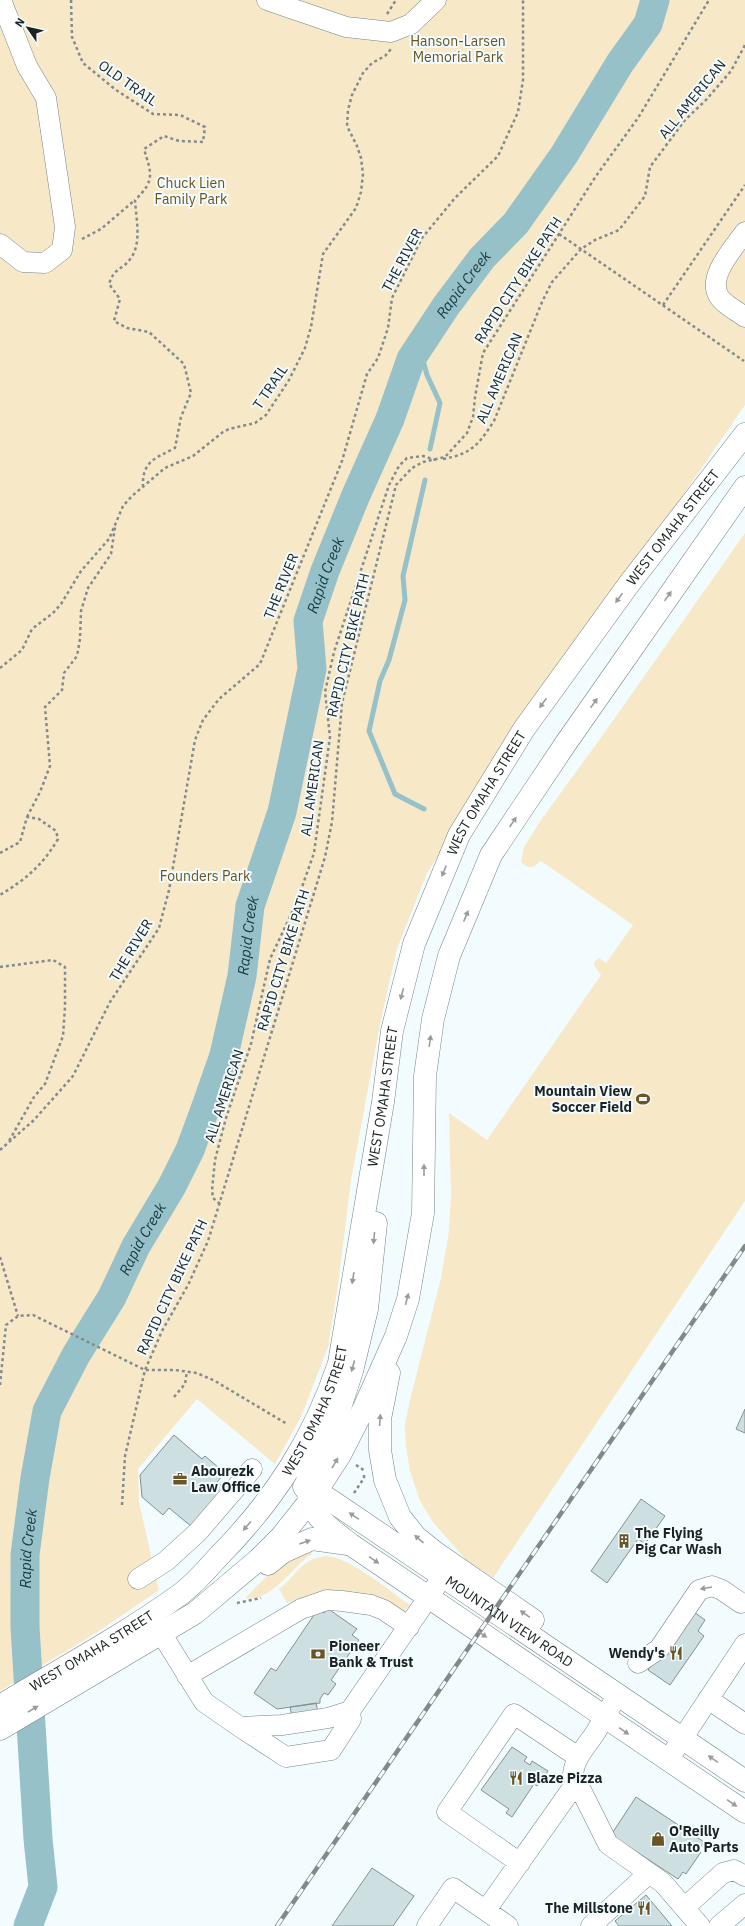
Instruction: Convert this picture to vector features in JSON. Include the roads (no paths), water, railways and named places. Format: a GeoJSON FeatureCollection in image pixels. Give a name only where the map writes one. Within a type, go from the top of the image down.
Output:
{"type":"FeatureCollection","features":[{"type":"Feature","properties":{"kind":"main road","name":"WEST OMAHA STREET"},"geometry":{"type":"LineString","coordinates":[[0,1729],[121,1644],[149,1615],[179,1596],[237,1538],[269,1500],[290,1470],[330,1391],[339,1363],[383,1102],[392,1031],[414,944],[459,835],[524,729],[629,584],[745,434]]}},
{"type":"Feature","properties":{"kind":"main road","name":"WEST OMAHA STREET"},"geometry":{"type":"LineString","coordinates":[[0,1706],[121,1644],[161,1633],[195,1613],[233,1583],[281,1537],[311,1493],[340,1455],[396,1336],[408,1299],[423,1213],[425,1076],[433,1020],[449,956],[492,855],[570,737],[745,487]]}},
{"type":"Feature","properties":{"kind":"main road"},"geometry":{"type":"LineString","coordinates":[[311,1493],[309,1468],[339,1411],[352,1371],[367,1309],[376,1215],[383,1102]]}},
{"type":"Feature","properties":{"kind":"main road"},"geometry":{"type":"LineString","coordinates":[[396,1336],[380,1418],[380,1450],[385,1480],[400,1517],[416,1537],[436,1553],[558,1637],[618,1694]]}},
{"type":"Feature","properties":{"kind":"main road"},"geometry":{"type":"LineString","coordinates":[[269,1500],[279,1492],[301,1486],[311,1493]]}},
{"type":"Feature","properties":{"kind":"main road","name":"MOUNTAIN VIEW ROAD"},"geometry":{"type":"LineString","coordinates":[[311,1493],[320,1520],[350,1544],[745,1812]]}},
{"type":"Feature","properties":{"kind":"main road","name":"MOUNTAIN VIEW ROAD"},"geometry":{"type":"LineString","coordinates":[[311,1493],[443,1576],[745,1781]]}},
{"type":"Feature","properties":{"kind":"main road"},"geometry":{"type":"LineString","coordinates":[[195,1613],[209,1616],[271,1561],[297,1545],[319,1539],[350,1544]]}},
{"type":"Feature","properties":{"kind":"lane"},"geometry":{"type":"LineString","coordinates":[[0,244],[22,262],[45,263],[62,250],[65,227],[46,98],[27,66],[1,0]]}},
{"type":"Feature","properties":{"kind":"lane"},"geometry":{"type":"LineString","coordinates":[[267,0],[346,27],[391,32],[411,24],[436,0]]}},
{"type":"Feature","properties":{"kind":"lane"},"geometry":{"type":"LineString","coordinates":[[745,232],[717,274],[715,282],[719,297],[745,317]]}},
{"type":"Feature","properties":{"kind":"lane"},"geometry":{"type":"LineString","coordinates":[[138,1579],[166,1561],[198,1532],[252,1469]]}},
{"type":"Feature","properties":{"kind":"lane"},"geometry":{"type":"LineString","coordinates":[[240,1727],[282,1725],[328,1718],[350,1711],[430,1598],[443,1576]]}},
{"type":"Feature","properties":{"kind":"lane"},"geometry":{"type":"LineString","coordinates":[[638,1663],[658,1649],[699,1590],[712,1586],[722,1590],[741,1603]]}},
{"type":"Feature","properties":{"kind":"lane"},"geometry":{"type":"LineString","coordinates":[[187,1676],[301,1609],[327,1600],[342,1600],[371,1605],[384,1610],[409,1627]]}},
{"type":"Feature","properties":{"kind":"lane"},"geometry":{"type":"LineString","coordinates":[[149,1615],[204,1702],[286,1757],[331,1750],[351,1719],[350,1711]]}},
{"type":"Feature","properties":{"kind":"lane"},"geometry":{"type":"LineString","coordinates":[[668,1760],[745,1644]]}},
{"type":"Feature","properties":{"kind":"lane"},"geometry":{"type":"LineString","coordinates":[[618,1694],[574,1764],[573,1774],[576,1783],[608,1844],[663,1883],[700,1926]]}},
{"type":"Feature","properties":{"kind":"lane"},"geometry":{"type":"LineString","coordinates":[[708,1699],[745,1724]]}},
{"type":"Feature","properties":{"kind":"lane"},"geometry":{"type":"LineString","coordinates":[[520,1863],[447,1812],[514,1714],[578,1757]]}},
{"type":"Feature","properties":{"kind":"lane"},"geometry":{"type":"LineString","coordinates":[[486,1910],[576,1783]]}},
{"type":"Feature","properties":{"kind":"lane"},"geometry":{"type":"LineString","coordinates":[[685,1907],[723,1873],[734,1870],[745,1876]]}},
{"type":"Feature","properties":{"kind":"lane"},"geometry":{"type":"LineString","coordinates":[[591,1926],[649,1873]]}},
{"type":"Feature","properties":{"kind":"lane"},"geometry":{"type":"LineString","coordinates":[[427,1926],[453,1888],[508,1926]]}},
{"type":"Feature","properties":{"kind":"lane"},"geometry":{"type":"LineString","coordinates":[[719,1926],[745,1904]]}},
{"type":"Feature","properties":{"kind":"waterway","name":"Rapid Creek"},"geometry":{"type":"LineString","coordinates":[[28,1926],[43,1887],[38,1839],[25,1627],[25,1555],[35,1478],[47,1411],[76,1355],[112,1297],[136,1246],[172,1186],[190,1150],[224,1055],[242,976],[250,906],[282,812],[312,669],[308,621],[325,571],[356,495],[390,419],[411,359],[446,306],[482,258],[516,223],[564,155],[620,63],[648,24],[655,0]]}},
{"type":"Feature","properties":{"kind":"waterway"},"geometry":{"type":"LineString","coordinates":[[419,346],[427,375],[440,403],[430,449]]}},
{"type":"Feature","properties":{"kind":"waterway"},"geometry":{"type":"LineString","coordinates":[[424,809],[395,794],[369,731],[380,681],[389,660],[405,600],[403,576],[425,480]]}},
{"type":"Feature","properties":{"kind":"railway"},"geometry":{"type":"LineString","coordinates":[[277,1926],[745,1246]]}},
{"type":"Feature","properties":{"kind":"place","name":"Mountain View Soccer Field"},"geometry":{"type":"Point","coordinates":[643,1099]}},
{"type":"Feature","properties":{"kind":"place","name":"Abourezk Law Office"},"geometry":{"type":"Point","coordinates":[180,1479]}},
{"type":"Feature","properties":{"kind":"place","name":"The Flying Pig Car Wash"},"geometry":{"type":"Point","coordinates":[624,1541]}},
{"type":"Feature","properties":{"kind":"place","name":"Wendy's"},"geometry":{"type":"Point","coordinates":[676,1653]}},
{"type":"Feature","properties":{"kind":"place","name":"Pioneer Bank & Trust"},"geometry":{"type":"Point","coordinates":[318,1654]}},
{"type":"Feature","properties":{"kind":"place","name":"Blaze Pizza"},"geometry":{"type":"Point","coordinates":[516,1778]}},
{"type":"Feature","properties":{"kind":"place","name":"O'Reilly Auto Parts"},"geometry":{"type":"Point","coordinates":[658,1839]}},
{"type":"Feature","properties":{"kind":"place","name":"The Millstone"},"geometry":{"type":"Point","coordinates":[644,1908]}},
{"type":"Feature","properties":{"kind":"park label","name":"Hanson-Larsen Memorial Park"},"geometry":{"type":"Point","coordinates":[458,50]}},
{"type":"Feature","properties":{"kind":"park label","name":"Chuck Lien Family Park"},"geometry":{"type":"Point","coordinates":[191,192]}},
{"type":"Feature","properties":{"kind":"park label","name":"Founders Park"},"geometry":{"type":"Point","coordinates":[205,876]}}]}
